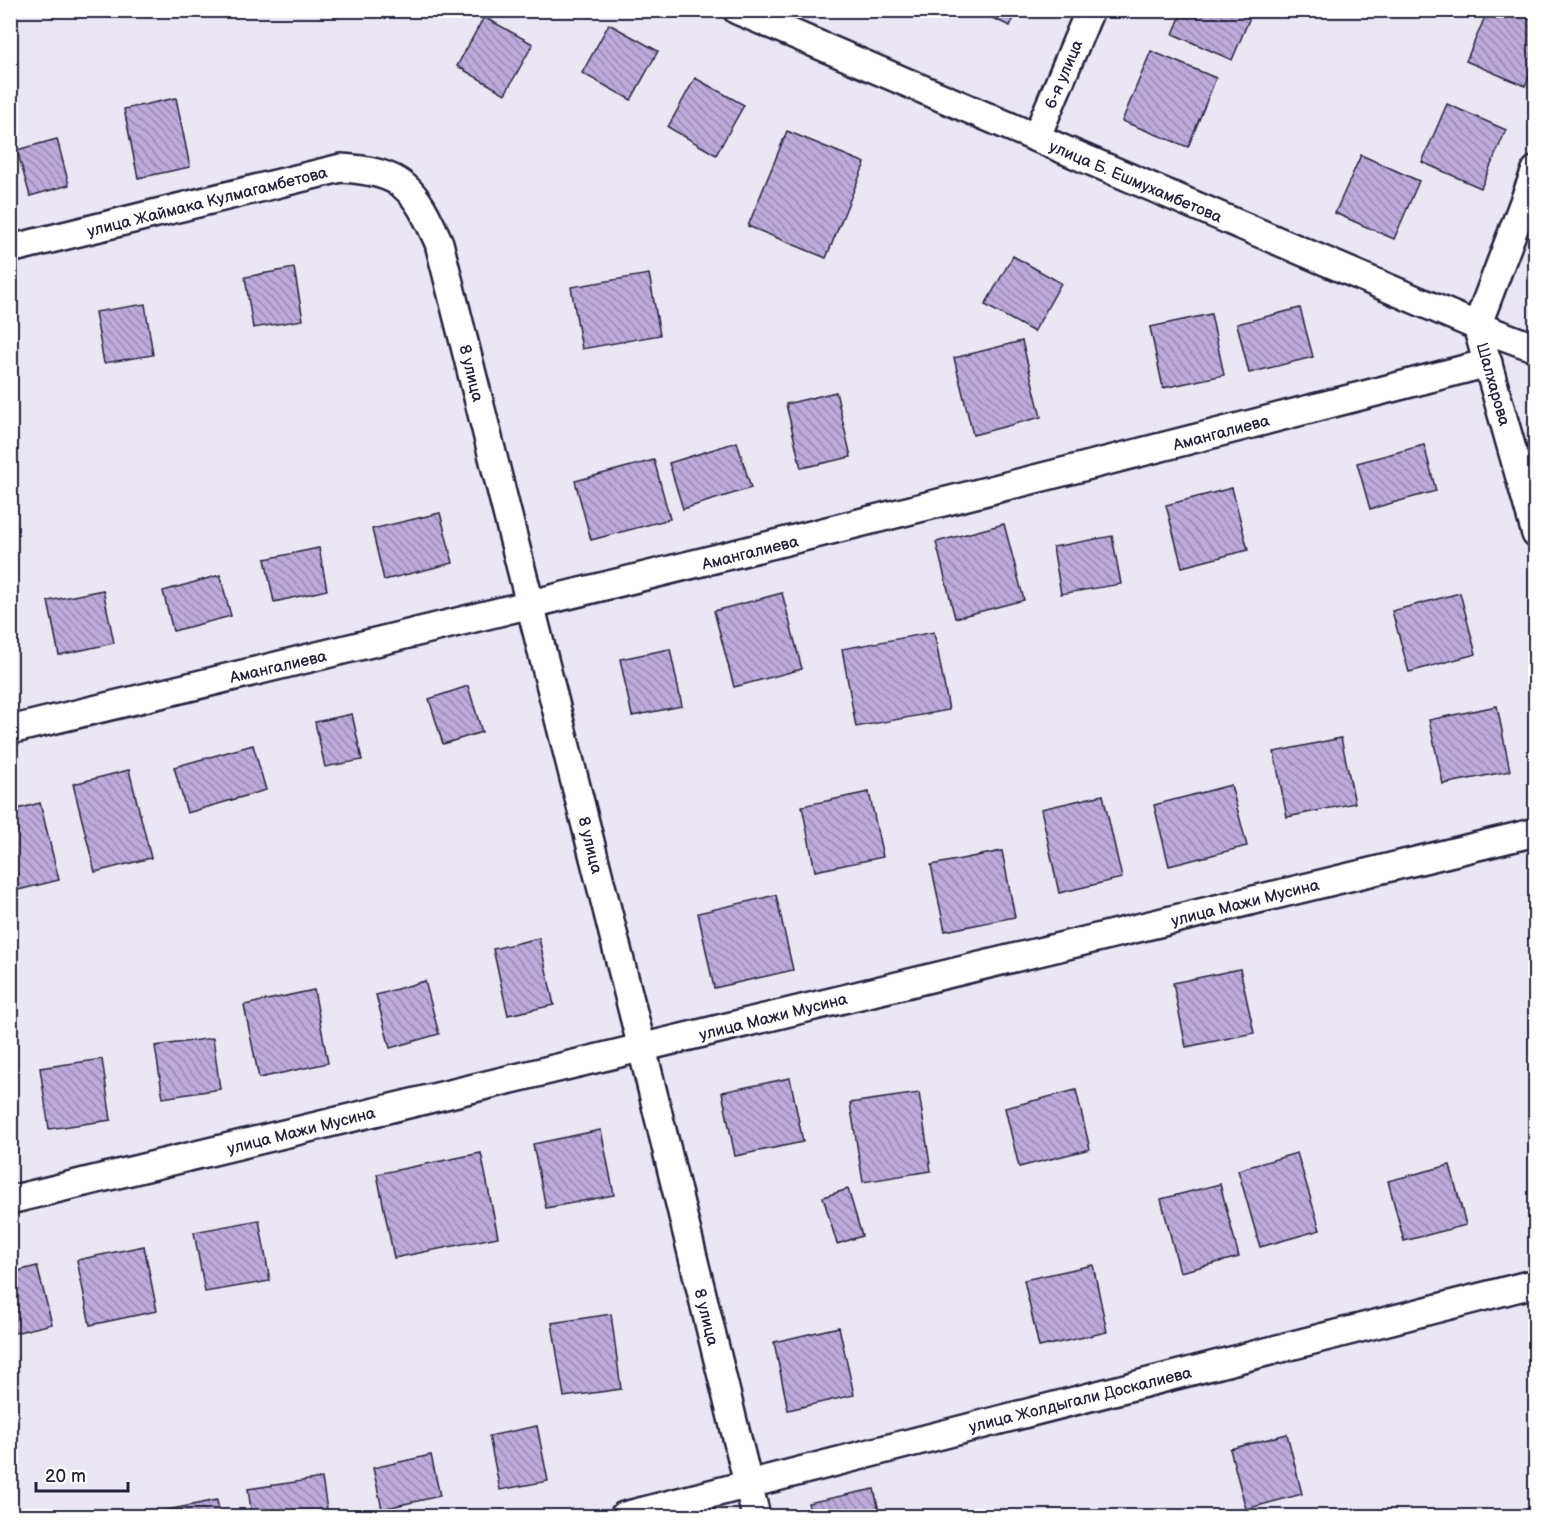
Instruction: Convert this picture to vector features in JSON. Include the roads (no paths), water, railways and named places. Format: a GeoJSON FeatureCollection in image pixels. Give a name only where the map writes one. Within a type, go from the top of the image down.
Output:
{"type":"FeatureCollection","features":[{"type":"Feature","properties":{"kind":"street","name":"улица Б. Ешмухамбетова"},"geometry":{"type":"LineString","coordinates":[[737,10],[1477,326],[1536,348]]}},
{"type":"Feature","properties":{"kind":"street","name":"6-я улица"},"geometry":{"type":"LineString","coordinates":[[1036,138],[1090,10]]}},
{"type":"Feature","properties":{"kind":"street","name":"улица Жаймака Кулмагамбетова"},"geometry":{"type":"LineString","coordinates":[[10,249],[341,168],[375,171],[403,183]]}},
{"type":"Feature","properties":{"kind":"street","name":"Шалхарова"},"geometry":{"type":"LineString","coordinates":[[1536,170],[1477,326],[1536,534]]}},
{"type":"Feature","properties":{"kind":"street","name":"8 улица"},"geometry":{"type":"LineString","coordinates":[[403,183],[423,206],[439,243],[532,606],[756,1516]]}},
{"type":"Feature","properties":{"kind":"street","name":"Амангалиева"},"geometry":{"type":"LineString","coordinates":[[10,730],[532,606],[1049,477],[1488,363]]}},
{"type":"Feature","properties":{"kind":"street","name":"улица Мажи Мусина"},"geometry":{"type":"LineString","coordinates":[[10,1200],[1536,832]]}},
{"type":"Feature","properties":{"kind":"street","name":"улица Жолдыгали Доскалиева"},"geometry":{"type":"LineString","coordinates":[[624,1516],[1536,1283]]}}]}
